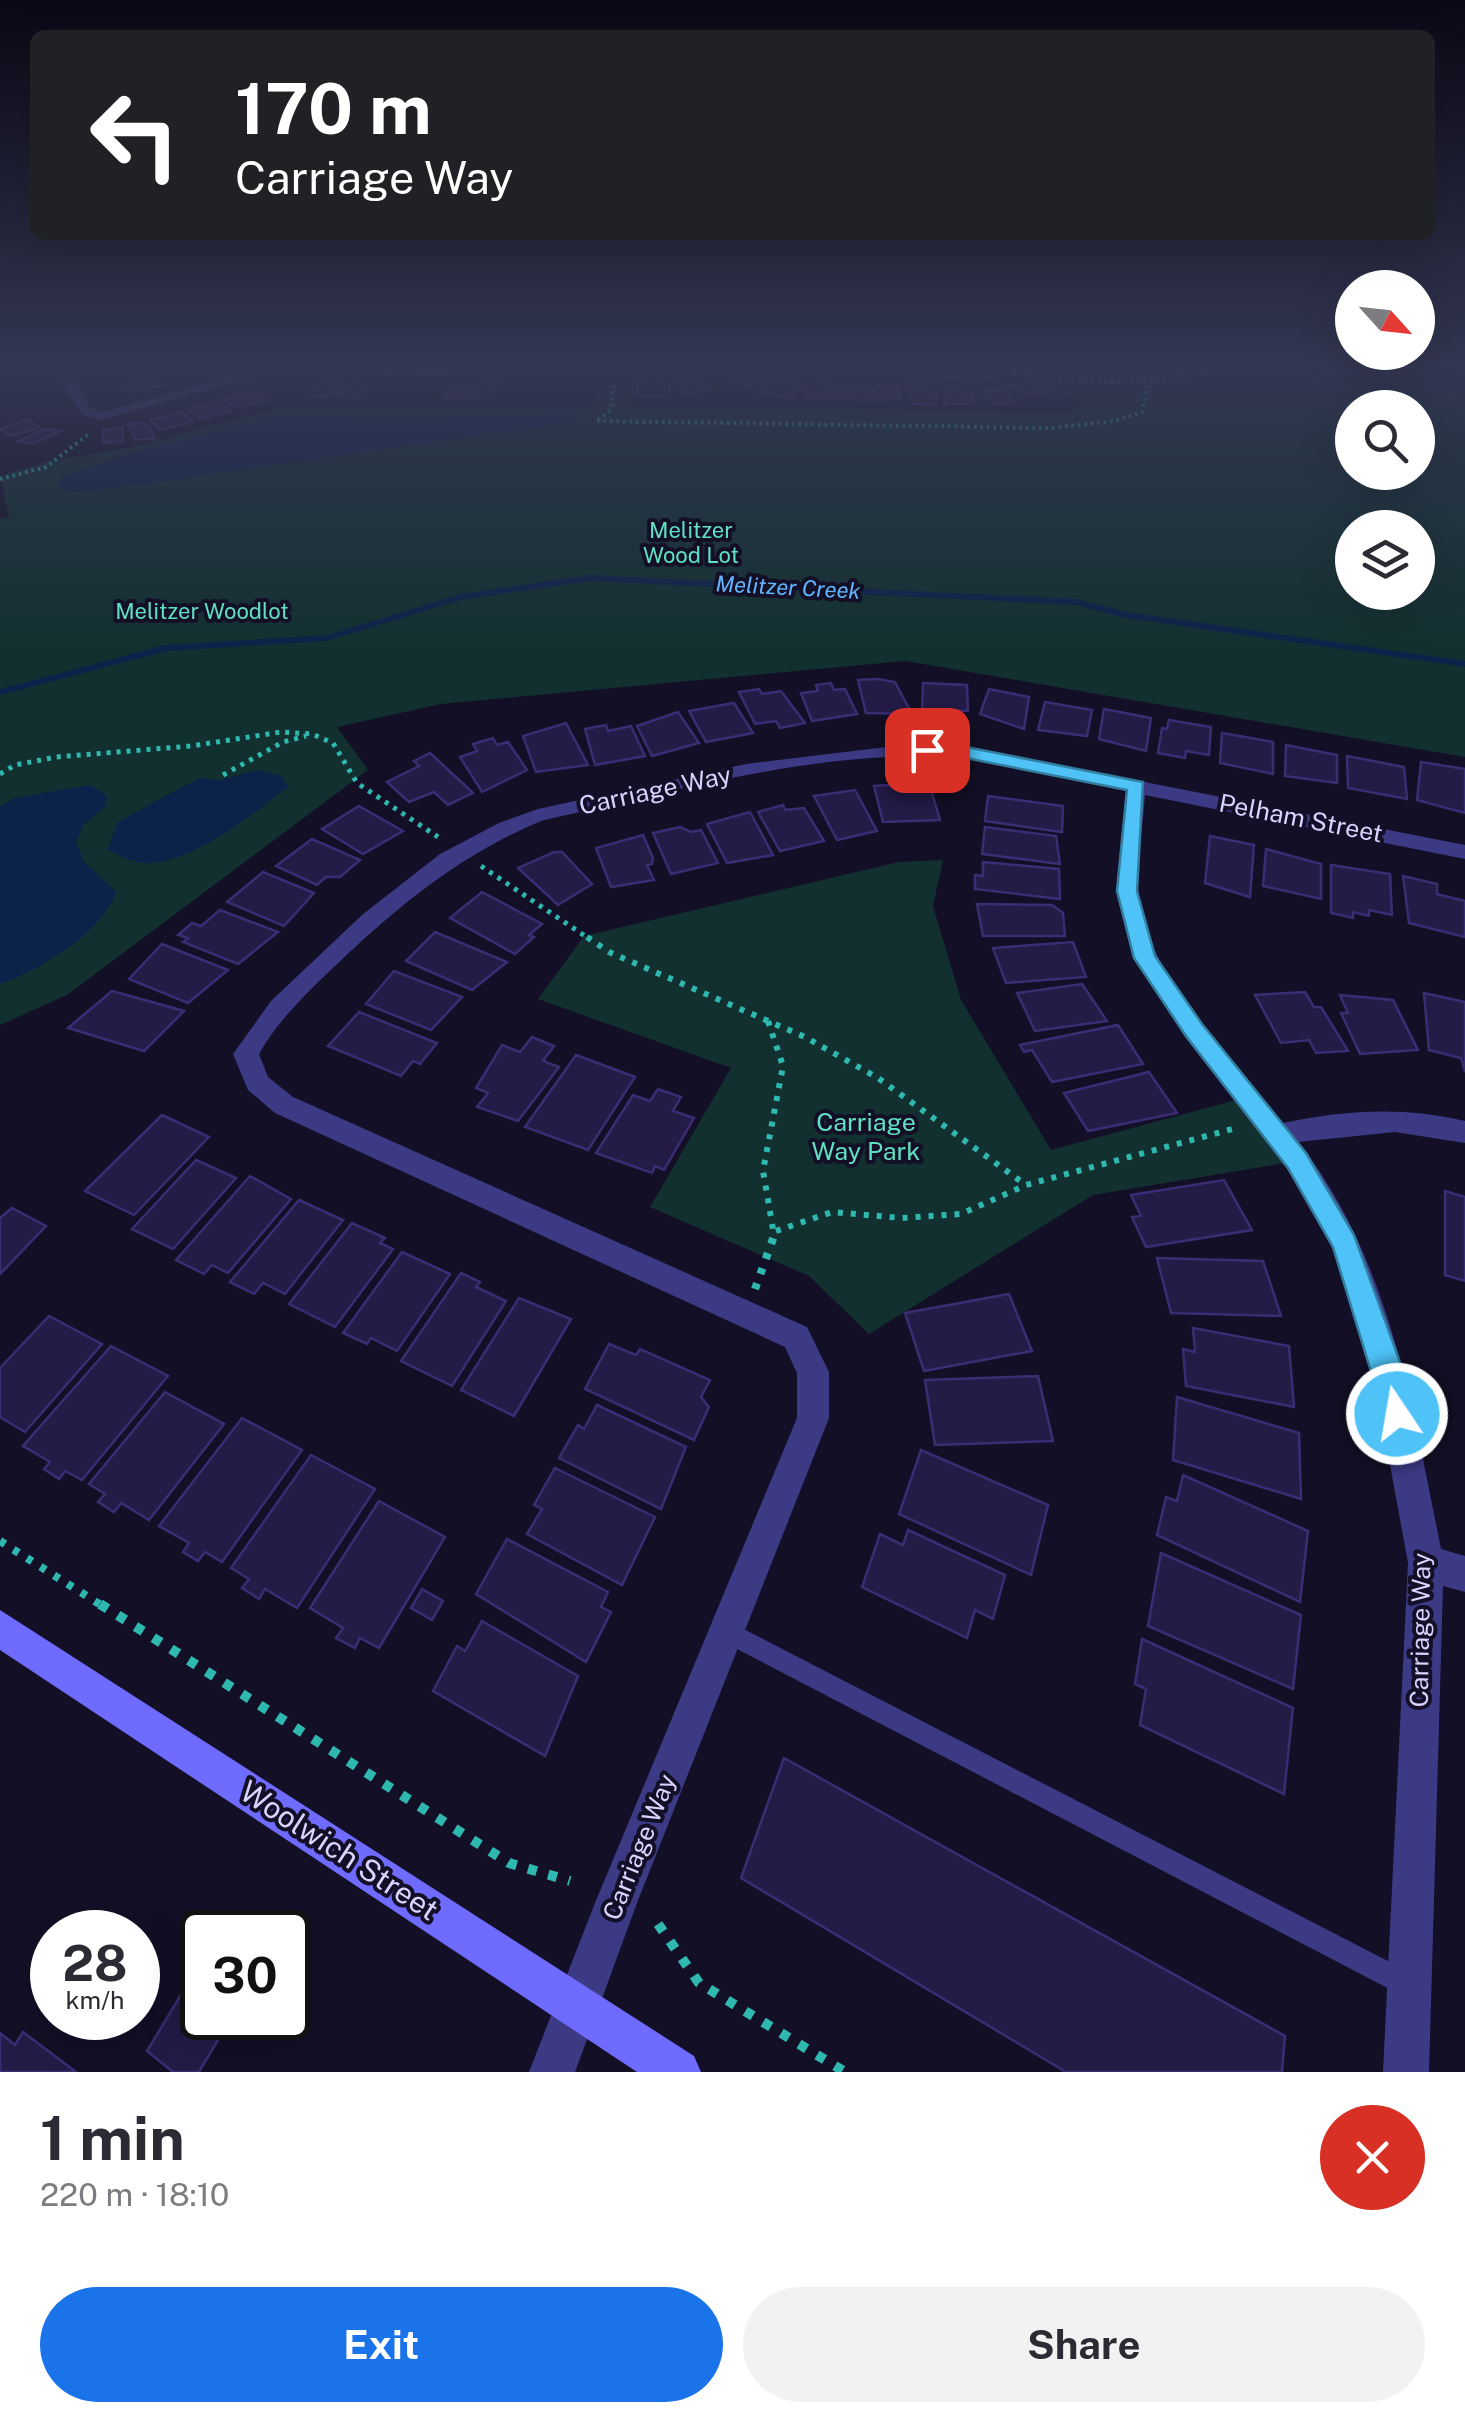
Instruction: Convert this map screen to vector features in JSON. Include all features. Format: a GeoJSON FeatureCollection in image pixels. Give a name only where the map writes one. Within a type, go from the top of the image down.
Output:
{"type":"FeatureCollection","features":[{"type":"Feature","properties":{"kind":"street","name":"Carriage Way"},"geometry":{"type":"LineString","coordinates":[[552,2072],[813,1418],[814,1372],[796,1337],[284,1105],[257,1083],[246,1054],[260,1026],[388,902],[457,850],[538,815],[828,754],[899,749],[956,751],[1136,786],[1128,832],[1127,891],[1145,958],[1194,1030],[1272,1128],[1345,1244],[1390,1376],[1426,1564],[1406,2072]]}},
{"type":"Feature","properties":{"kind":"street","name":"Pelham Street"},"geometry":{"type":"LineString","coordinates":[[1136,786],[1465,852]]}},
{"type":"Feature","properties":{"kind":"street"},"geometry":{"type":"LineString","coordinates":[[1272,1128],[1414,1120],[1465,1132]]}},
{"type":"Feature","properties":{"kind":"street"},"geometry":{"type":"LineString","coordinates":[[1426,1564],[1465,1574]]}},
{"type":"Feature","properties":{"kind":"street","name":"Woolwich Street"},"geometry":{"type":"LineString","coordinates":[[0,1628],[678,2072]]}},
{"type":"Feature","properties":{"kind":"lane"},"geometry":{"type":"LineString","coordinates":[[728,1632],[1410,1986]]}},
{"type":"Feature","properties":{"kind":"path"},"geometry":{"type":"LineString","coordinates":[[0,478],[48,464]]}},
{"type":"Feature","properties":{"kind":"path"},"geometry":{"type":"LineString","coordinates":[[0,774],[15,764],[56,757],[191,746],[280,732],[312,734],[333,743],[357,782],[446,842]]}},
{"type":"Feature","properties":{"kind":"path"},"geometry":{"type":"LineString","coordinates":[[224,774],[283,742],[312,734]]}},
{"type":"Feature","properties":{"kind":"path"},"geometry":{"type":"LineString","coordinates":[[470,858],[609,952],[768,1020],[878,1078],[1026,1185]]}},
{"type":"Feature","properties":{"kind":"path"},"geometry":{"type":"LineString","coordinates":[[746,1314],[776,1230],[764,1171],[783,1066],[768,1020]]}},
{"type":"Feature","properties":{"kind":"path"},"geometry":{"type":"LineString","coordinates":[[776,1230],[832,1212],[902,1218],[962,1214],[1026,1185],[1272,1128]]}},
{"type":"Feature","properties":{"kind":"path"},"geometry":{"type":"LineString","coordinates":[[0,1540],[509,1863],[570,1881]]}},
{"type":"Feature","properties":{"kind":"path"},"geometry":{"type":"LineString","coordinates":[[658,1924],[700,1983],[845,2072]]}},
{"type":"Feature","properties":{"kind":"green space","name":"Melitzer Woodlot"},"geometry":{"type":"Polygon","coordinates":[[[40,464],[1335,464],[1335,490],[1435,490],[1435,464],[1465,464],[1465,757],[905,661],[441,704],[337,727],[368,770],[67,995],[0,1025],[0,518],[9,518],[0,476],[40,464]]]}},
{"type":"Feature","properties":{"kind":"green space","name":"Carriage Way Park"},"geometry":{"type":"Polygon","coordinates":[[[943,860],[933,906],[961,1000],[1051,1150],[1247,1097],[1297,1161],[1093,1195],[869,1334],[809,1276],[650,1207],[731,1068],[538,999],[584,936],[899,862],[943,860]]]}},
{"type":"Feature","properties":{"kind":"water"},"geometry":{"type":"Polygon","coordinates":[[[100,464],[284,464],[70,492],[57,487],[62,477],[100,464]]]}},
{"type":"Feature","properties":{"kind":"water"},"geometry":{"type":"Polygon","coordinates":[[[257,770],[282,776],[288,787],[196,850],[155,863],[136,862],[107,850],[118,822],[162,798],[200,778],[221,780],[257,770]]]}},
{"type":"Feature","properties":{"kind":"water"},"geometry":{"type":"Polygon","coordinates":[[[90,785],[107,796],[106,806],[84,824],[76,842],[84,862],[116,892],[98,922],[68,948],[0,984],[0,807],[14,798],[90,785]]]}},
{"type":"Feature","properties":{"kind":"building"},"geometry":{"type":"Polygon","coordinates":[[[858,680],[895,682],[912,714],[866,713],[858,680]]]}},
{"type":"Feature","properties":{"kind":"building"},"geometry":{"type":"Polygon","coordinates":[[[831,683],[834,690],[845,689],[857,714],[812,721],[801,693],[818,691],[816,685],[831,683]]]}},
{"type":"Feature","properties":{"kind":"building"},"geometry":{"type":"Polygon","coordinates":[[[923,683],[967,685],[968,711],[947,710],[947,717],[922,715],[923,683]]]}},
{"type":"Feature","properties":{"kind":"building"},"geometry":{"type":"Polygon","coordinates":[[[759,689],[762,694],[781,691],[805,723],[780,728],[776,721],[755,724],[739,692],[759,689]]]}},
{"type":"Feature","properties":{"kind":"building"},"geometry":{"type":"Polygon","coordinates":[[[989,689],[1029,697],[1024,729],[980,714],[989,689]]]}},
{"type":"Feature","properties":{"kind":"building"},"geometry":{"type":"Polygon","coordinates":[[[1045,702],[1092,710],[1087,736],[1038,730],[1045,702]]]}},
{"type":"Feature","properties":{"kind":"building"},"geometry":{"type":"Polygon","coordinates":[[[734,703],[753,733],[706,742],[689,711],[734,703]]]}},
{"type":"Feature","properties":{"kind":"building"},"geometry":{"type":"Polygon","coordinates":[[[1104,709],[1151,718],[1146,751],[1099,739],[1104,709]]]}},
{"type":"Feature","properties":{"kind":"building"},"geometry":{"type":"Polygon","coordinates":[[[678,712],[699,743],[652,756],[637,726],[678,712]]]}},
{"type":"Feature","properties":{"kind":"building"},"geometry":{"type":"Polygon","coordinates":[[[1169,720],[1211,727],[1209,755],[1186,751],[1185,758],[1158,753],[1162,728],[1167,729],[1169,720]]]}},
{"type":"Feature","properties":{"kind":"building"},"geometry":{"type":"Polygon","coordinates":[[[566,723],[588,765],[536,772],[523,736],[566,723]]]}},
{"type":"Feature","properties":{"kind":"building"},"geometry":{"type":"Polygon","coordinates":[[[606,725],[608,731],[631,726],[645,756],[595,765],[585,729],[606,725]]]}},
{"type":"Feature","properties":{"kind":"building"},"geometry":{"type":"Polygon","coordinates":[[[1222,733],[1273,742],[1273,774],[1220,763],[1222,733]]]}},
{"type":"Feature","properties":{"kind":"building"},"geometry":{"type":"Polygon","coordinates":[[[493,738],[497,745],[508,742],[527,770],[482,792],[460,757],[477,751],[473,744],[493,738]]]}},
{"type":"Feature","properties":{"kind":"building"},"geometry":{"type":"Polygon","coordinates":[[[1286,745],[1337,755],[1337,783],[1285,776],[1286,745]]]}},
{"type":"Feature","properties":{"kind":"building"},"geometry":{"type":"Polygon","coordinates":[[[430,753],[473,793],[448,805],[434,792],[409,802],[387,782],[419,766],[414,761],[430,753]]]}},
{"type":"Feature","properties":{"kind":"building"},"geometry":{"type":"Polygon","coordinates":[[[1347,756],[1404,767],[1407,799],[1348,788],[1347,756]]]}},
{"type":"Feature","properties":{"kind":"building"},"geometry":{"type":"Polygon","coordinates":[[[1421,762],[1465,769],[1465,813],[1417,800],[1421,762]]]}},
{"type":"Feature","properties":{"kind":"building"},"geometry":{"type":"Polygon","coordinates":[[[929,783],[940,820],[883,822],[874,786],[929,783]]]}},
{"type":"Feature","properties":{"kind":"building"},"geometry":{"type":"Polygon","coordinates":[[[855,790],[877,831],[837,840],[814,796],[855,790]]]}},
{"type":"Feature","properties":{"kind":"building"},"geometry":{"type":"Polygon","coordinates":[[[988,796],[1063,806],[1062,832],[985,821],[988,796]]]}},
{"type":"Feature","properties":{"kind":"building"},"geometry":{"type":"Polygon","coordinates":[[[783,805],[785,810],[804,808],[824,841],[780,851],[758,812],[783,805]]]}},
{"type":"Feature","properties":{"kind":"building"},"geometry":{"type":"Polygon","coordinates":[[[359,806],[403,831],[363,854],[322,829],[359,806]]]}},
{"type":"Feature","properties":{"kind":"building"},"geometry":{"type":"Polygon","coordinates":[[[750,812],[773,855],[727,863],[707,824],[750,812]]]}},
{"type":"Feature","properties":{"kind":"building"},"geometry":{"type":"Polygon","coordinates":[[[680,827],[691,832],[701,830],[718,863],[671,874],[653,833],[680,827]]]}},
{"type":"Feature","properties":{"kind":"building"},"geometry":{"type":"Polygon","coordinates":[[[985,827],[1056,836],[1060,864],[982,854],[985,827]]]}},
{"type":"Feature","properties":{"kind":"building"},"geometry":{"type":"Polygon","coordinates":[[[643,835],[653,858],[652,864],[647,865],[654,880],[611,887],[596,848],[643,835]]]}},
{"type":"Feature","properties":{"kind":"building"},"geometry":{"type":"Polygon","coordinates":[[[1210,836],[1254,845],[1250,897],[1205,883],[1210,836]]]}},
{"type":"Feature","properties":{"kind":"building"},"geometry":{"type":"Polygon","coordinates":[[[312,839],[360,860],[340,877],[326,877],[317,885],[276,866],[312,839]]]}},
{"type":"Feature","properties":{"kind":"building"},"geometry":{"type":"Polygon","coordinates":[[[1266,849],[1321,864],[1321,899],[1263,886],[1266,849]]]}},
{"type":"Feature","properties":{"kind":"building"},"geometry":{"type":"Polygon","coordinates":[[[562,852],[592,884],[558,905],[518,868],[562,852]]]}},
{"type":"Feature","properties":{"kind":"building"},"geometry":{"type":"Polygon","coordinates":[[[983,862],[1059,869],[1060,899],[975,889],[975,875],[983,876],[983,862]]]}},
{"type":"Feature","properties":{"kind":"building"},"geometry":{"type":"Polygon","coordinates":[[[1331,865],[1390,874],[1392,915],[1369,910],[1369,916],[1353,912],[1353,918],[1331,913],[1331,865]]]}},
{"type":"Feature","properties":{"kind":"building"},"geometry":{"type":"Polygon","coordinates":[[[263,872],[314,893],[284,926],[227,902],[263,872]]]}},
{"type":"Feature","properties":{"kind":"building"},"geometry":{"type":"Polygon","coordinates":[[[1403,876],[1437,884],[1437,894],[1465,901],[1465,937],[1409,923],[1403,876]]]}},
{"type":"Feature","properties":{"kind":"building"},"geometry":{"type":"Polygon","coordinates":[[[482,892],[542,924],[515,954],[450,918],[482,892]]]}},
{"type":"Feature","properties":{"kind":"building"},"geometry":{"type":"Polygon","coordinates":[[[977,904],[1052,905],[1063,913],[1065,936],[983,936],[977,904]]]}},
{"type":"Feature","properties":{"kind":"building"},"geometry":{"type":"Polygon","coordinates":[[[220,910],[278,932],[238,964],[183,942],[188,938],[178,935],[192,923],[201,926],[220,910]]]}},
{"type":"Feature","properties":{"kind":"building"},"geometry":{"type":"Polygon","coordinates":[[[435,932],[507,962],[472,990],[406,961],[435,932]]]}},
{"type":"Feature","properties":{"kind":"building"},"geometry":{"type":"Polygon","coordinates":[[[1073,942],[1086,977],[1006,983],[993,948],[1073,942]]]}},
{"type":"Feature","properties":{"kind":"building"},"geometry":{"type":"Polygon","coordinates":[[[162,944],[228,970],[188,1003],[129,979],[162,944]]]}},
{"type":"Feature","properties":{"kind":"building"},"geometry":{"type":"Polygon","coordinates":[[[394,971],[462,997],[431,1030],[366,1004],[394,971]]]}},
{"type":"Feature","properties":{"kind":"building"},"geometry":{"type":"Polygon","coordinates":[[[1082,984],[1107,1021],[1035,1031],[1017,993],[1082,984]]]}},
{"type":"Feature","properties":{"kind":"building"},"geometry":{"type":"Polygon","coordinates":[[[112,991],[184,1011],[144,1051],[68,1028],[112,991]]]}},
{"type":"Feature","properties":{"kind":"building"},"geometry":{"type":"Polygon","coordinates":[[[1305,992],[1314,1007],[1321,1007],[1348,1051],[1316,1053],[1309,1040],[1281,1043],[1255,995],[1305,992]]]}},
{"type":"Feature","properties":{"kind":"building"},"geometry":{"type":"Polygon","coordinates":[[[1424,993],[1465,1002],[1465,1072],[1461,1058],[1429,1050],[1424,993]]]}},
{"type":"Feature","properties":{"kind":"building"},"geometry":{"type":"Polygon","coordinates":[[[1340,995],[1393,1000],[1418,1050],[1360,1054],[1341,1013],[1348,1013],[1340,995]]]}},
{"type":"Feature","properties":{"kind":"building"},"geometry":{"type":"Polygon","coordinates":[[[359,1012],[437,1043],[420,1064],[413,1061],[401,1076],[328,1046],[359,1012]]]}},
{"type":"Feature","properties":{"kind":"building"},"geometry":{"type":"Polygon","coordinates":[[[1118,1025],[1143,1064],[1052,1082],[1032,1050],[1024,1052],[1020,1045],[1118,1025]]]}},
{"type":"Feature","properties":{"kind":"building"},"geometry":{"type":"Polygon","coordinates":[[[532,1037],[554,1046],[543,1061],[559,1067],[518,1121],[477,1107],[488,1093],[476,1088],[502,1045],[520,1052],[532,1037]]]}},
{"type":"Feature","properties":{"kind":"building"},"geometry":{"type":"Polygon","coordinates":[[[576,1055],[635,1077],[588,1150],[525,1127],[576,1055]]]}},
{"type":"Feature","properties":{"kind":"building"},"geometry":{"type":"Polygon","coordinates":[[[1149,1072],[1177,1113],[1088,1131],[1064,1093],[1149,1072]]]}},
{"type":"Feature","properties":{"kind":"building"},"geometry":{"type":"Polygon","coordinates":[[[658,1089],[681,1097],[673,1111],[694,1118],[664,1170],[655,1166],[652,1173],[596,1153],[633,1095],[650,1101],[658,1089]]]}},
{"type":"Feature","properties":{"kind":"building"},"geometry":{"type":"Polygon","coordinates":[[[162,1115],[209,1137],[134,1215],[85,1191],[162,1115]]]}},
{"type":"Feature","properties":{"kind":"building"},"geometry":{"type":"Polygon","coordinates":[[[196,1160],[236,1178],[173,1249],[132,1229],[196,1160]]]}},
{"type":"Feature","properties":{"kind":"building"},"geometry":{"type":"Polygon","coordinates":[[[250,1176],[291,1199],[228,1273],[212,1265],[204,1274],[176,1260],[250,1176]]]}},
{"type":"Feature","properties":{"kind":"building"},"geometry":{"type":"Polygon","coordinates":[[[1224,1180],[1252,1230],[1146,1247],[1132,1217],[1141,1216],[1131,1195],[1224,1180]]]}},
{"type":"Feature","properties":{"kind":"building"},"geometry":{"type":"Polygon","coordinates":[[[1445,1191],[1465,1197],[1465,1281],[1445,1275],[1445,1191]]]}},
{"type":"Feature","properties":{"kind":"building"},"geometry":{"type":"Polygon","coordinates":[[[299,1200],[343,1220],[285,1294],[263,1283],[254,1294],[230,1282],[299,1200]]]}},
{"type":"Feature","properties":{"kind":"building"},"geometry":{"type":"Polygon","coordinates":[[[12,1208],[46,1226],[0,1274],[0,1218],[12,1208]]]}},
{"type":"Feature","properties":{"kind":"building"},"geometry":{"type":"Polygon","coordinates":[[[352,1223],[385,1238],[380,1243],[393,1249],[335,1327],[289,1304],[352,1223]]]}},
{"type":"Feature","properties":{"kind":"building"},"geometry":{"type":"Polygon","coordinates":[[[402,1252],[450,1274],[397,1351],[371,1338],[367,1344],[343,1333],[402,1252]]]}},
{"type":"Feature","properties":{"kind":"building"},"geometry":{"type":"Polygon","coordinates":[[[1157,1258],[1263,1261],[1281,1316],[1171,1313],[1157,1258]]]}},
{"type":"Feature","properties":{"kind":"building"},"geometry":{"type":"Polygon","coordinates":[[[461,1273],[480,1282],[476,1287],[506,1301],[452,1386],[401,1361],[461,1273]]]}},
{"type":"Feature","properties":{"kind":"building"},"geometry":{"type":"Polygon","coordinates":[[[1009,1294],[1032,1351],[924,1371],[905,1313],[1009,1294]]]}},
{"type":"Feature","properties":{"kind":"building"},"geometry":{"type":"Polygon","coordinates":[[[519,1298],[571,1319],[514,1416],[461,1390],[519,1298]]]}},
{"type":"Feature","properties":{"kind":"building"},"geometry":{"type":"Polygon","coordinates":[[[49,1316],[102,1344],[25,1432],[0,1417],[0,1368],[49,1316]]]}},
{"type":"Feature","properties":{"kind":"building"},"geometry":{"type":"Polygon","coordinates":[[[1193,1328],[1289,1346],[1294,1407],[1186,1386],[1183,1349],[1195,1352],[1193,1328]]]}},
{"type":"Feature","properties":{"kind":"building"},"geometry":{"type":"Polygon","coordinates":[[[609,1344],[636,1355],[640,1349],[710,1380],[701,1397],[709,1407],[694,1440],[585,1389],[609,1344]]]}},
{"type":"Feature","properties":{"kind":"building"},"geometry":{"type":"Polygon","coordinates":[[[111,1346],[168,1376],[82,1480],[65,1471],[59,1479],[44,1469],[50,1462],[23,1446],[111,1346]]]}},
{"type":"Feature","properties":{"kind":"building"},"geometry":{"type":"Polygon","coordinates":[[[1038,1376],[1053,1441],[935,1445],[925,1380],[1038,1376]]]}},
{"type":"Feature","properties":{"kind":"building"},"geometry":{"type":"Polygon","coordinates":[[[165,1392],[224,1424],[149,1520],[121,1503],[114,1512],[98,1502],[105,1494],[89,1484],[165,1392]]]}},
{"type":"Feature","properties":{"kind":"building"},"geometry":{"type":"Polygon","coordinates":[[[1177,1397],[1299,1433],[1301,1499],[1173,1460],[1177,1397]]]}},
{"type":"Feature","properties":{"kind":"building"},"geometry":{"type":"Polygon","coordinates":[[[597,1405],[686,1447],[661,1509],[559,1458],[578,1425],[584,1429],[597,1405]]]}},
{"type":"Feature","properties":{"kind":"building"},"geometry":{"type":"Polygon","coordinates":[[[242,1418],[302,1450],[222,1562],[205,1552],[198,1561],[183,1552],[189,1543],[159,1526],[242,1418]]]}},
{"type":"Feature","properties":{"kind":"building"},"geometry":{"type":"Polygon","coordinates":[[[921,1450],[1048,1505],[1031,1575],[899,1514],[921,1450]]]}},
{"type":"Feature","properties":{"kind":"building"},"geometry":{"type":"Polygon","coordinates":[[[311,1455],[375,1489],[297,1608],[265,1589],[259,1599],[242,1588],[249,1579],[231,1568],[311,1455]]]}},
{"type":"Feature","properties":{"kind":"building"},"geometry":{"type":"Polygon","coordinates":[[[555,1468],[655,1517],[622,1585],[527,1534],[542,1509],[534,1505],[555,1468]]]}},
{"type":"Feature","properties":{"kind":"building"},"geometry":{"type":"Polygon","coordinates":[[[1183,1475],[1308,1531],[1300,1602],[1157,1535],[1166,1497],[1177,1501],[1183,1475]]]}},
{"type":"Feature","properties":{"kind":"building"},"geometry":{"type":"Polygon","coordinates":[[[379,1501],[445,1537],[379,1648],[360,1638],[355,1648],[336,1638],[343,1628],[310,1608],[379,1501]]]}},
{"type":"Feature","properties":{"kind":"building"},"geometry":{"type":"Polygon","coordinates":[[[908,1530],[1005,1575],[993,1619],[975,1610],[967,1638],[862,1587],[880,1534],[903,1545],[908,1530]]]}},
{"type":"Feature","properties":{"kind":"building"},"geometry":{"type":"Polygon","coordinates":[[[507,1539],[608,1592],[601,1607],[611,1612],[586,1662],[476,1594],[507,1539]]]}},
{"type":"Feature","properties":{"kind":"building"},"geometry":{"type":"Polygon","coordinates":[[[1161,1553],[1301,1615],[1293,1689],[1148,1626],[1161,1553]]]}},
{"type":"Feature","properties":{"kind":"building"},"geometry":{"type":"Polygon","coordinates":[[[422,1589],[443,1601],[432,1620],[411,1608],[422,1589]]]}},
{"type":"Feature","properties":{"kind":"building"},"geometry":{"type":"Polygon","coordinates":[[[482,1621],[578,1676],[545,1756],[433,1691],[457,1646],[465,1651],[482,1621]]]}},
{"type":"Feature","properties":{"kind":"building"},"geometry":{"type":"Polygon","coordinates":[[[1142,1639],[1293,1708],[1284,1794],[1140,1725],[1146,1689],[1135,1684],[1142,1639]]]}},
{"type":"Feature","properties":{"kind":"building"},"geometry":{"type":"Polygon","coordinates":[[[784,1758],[1285,2036],[1282,2072],[1066,2072],[741,1878],[784,1758]]]}},
{"type":"Feature","properties":{"kind":"building"},"geometry":{"type":"Polygon","coordinates":[[[180,1996],[180,2040],[218,2040],[199,2072],[173,2072],[147,2051],[154,2040],[160,2040],[160,2029],[180,1996]]]}},
{"type":"Feature","properties":{"kind":"building"},"geometry":{"type":"Polygon","coordinates":[[[23,2032],[76,2072],[0,2072],[0,2033],[15,2045],[23,2032]]]}},
{"type":"Feature","properties":{"kind":"waterway","name":"Melitzer Creek"},"geometry":{"type":"LineString","coordinates":[[0,692],[166,648],[327,638],[461,597],[590,578],[1076,602],[1126,615],[1465,664]]}},
{"type":"Feature","properties":{"kind":"route"},"geometry":{"type":"LineString","coordinates":[[927,750],[956,751],[1136,786],[1128,832],[1127,891],[1145,958],[1194,1030],[1297,1161],[1345,1244],[1390,1376],[1397,1414]]}},
{"type":"Feature","properties":{"kind":"park label","name":"Melitzer Wood Lot"},"geometry":{"type":"Point","coordinates":[691,542]}}]}
